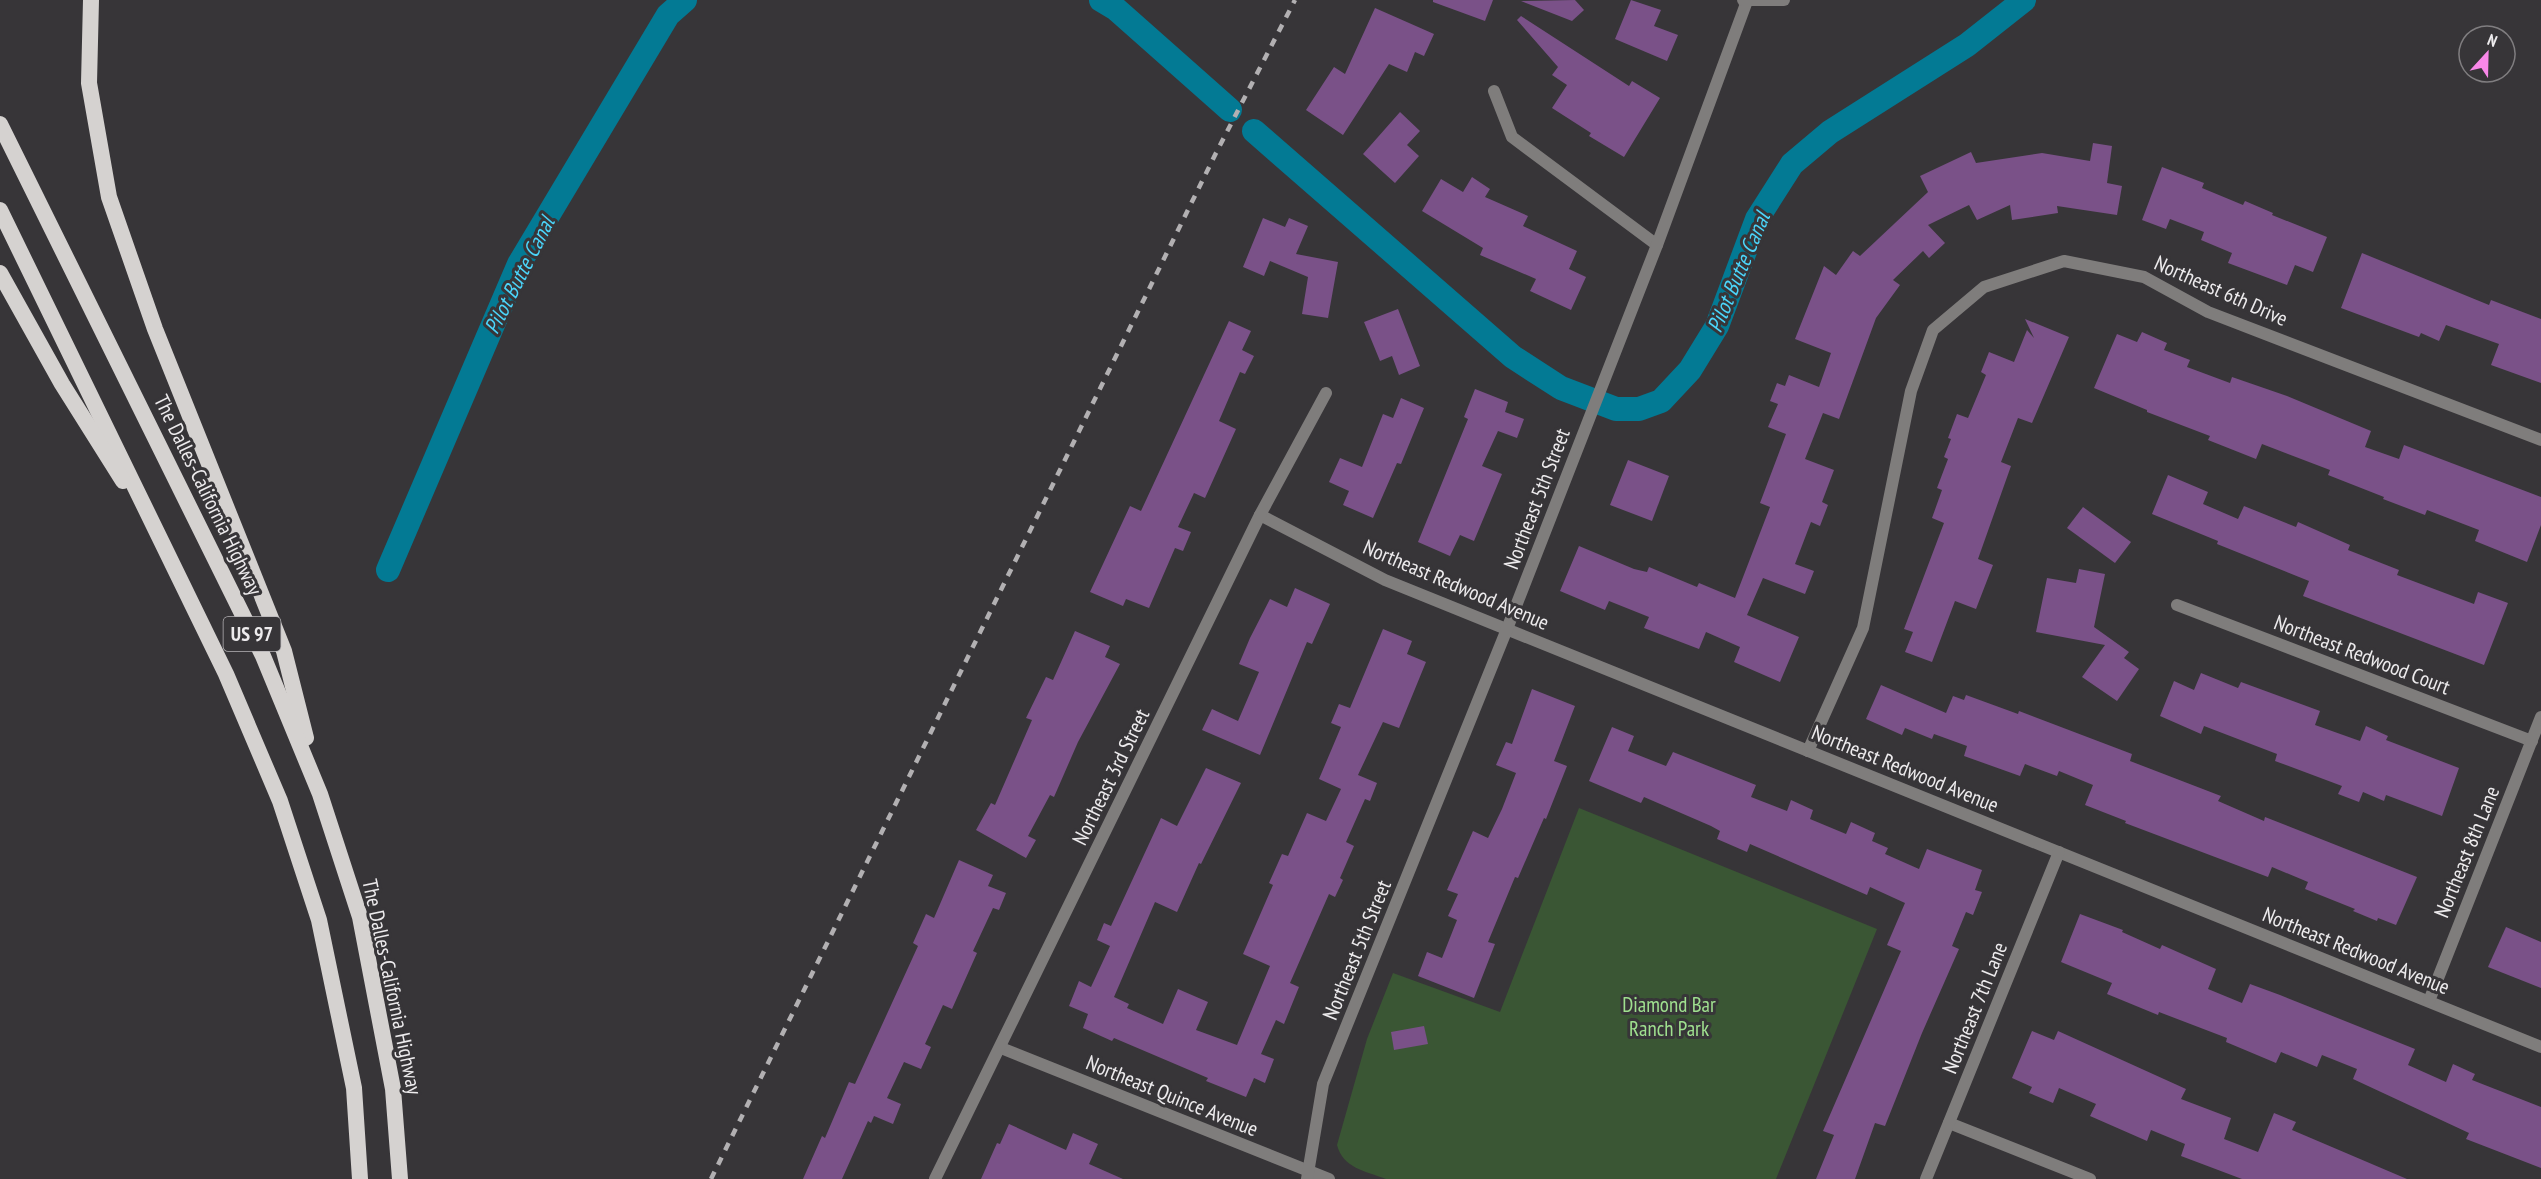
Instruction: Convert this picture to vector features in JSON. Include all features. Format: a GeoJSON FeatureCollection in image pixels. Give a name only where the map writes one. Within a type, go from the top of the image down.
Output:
{"type":"FeatureCollection","features":[{"type":"Feature","properties":{"kind":"highway"},"geometry":{"type":"LineString","coordinates":[[91,0],[89,83],[110,197],[155,329],[284,651],[320,794]]}},
{"type":"Feature","properties":{"kind":"highway","name":"The Dalles-California Highway"},"geometry":{"type":"LineString","coordinates":[[0,124],[263,656],[320,794],[360,917],[393,1089],[400,1179]]}},
{"type":"Feature","properties":{"kind":"highway","name":"US 97"},"geometry":{"type":"LineString","coordinates":[[0,210],[226,674],[280,801],[318,920],[354,1088],[360,1179]]}},
{"type":"Feature","properties":{"kind":"highway"},"geometry":{"type":"LineString","coordinates":[[0,273],[62,384],[172,561]]}},
{"type":"Feature","properties":{"kind":"street"},"geometry":{"type":"LineString","coordinates":[[1745,1],[1784,0]]}},
{"type":"Feature","properties":{"kind":"street","name":"Northeast 5th Street"},"geometry":{"type":"LineString","coordinates":[[1309,1175],[1323,1084],[1507,629],[1657,245],[1745,1]]}},
{"type":"Feature","properties":{"kind":"street"},"geometry":{"type":"LineString","coordinates":[[1494,91],[1512,137],[1657,245]]}},
{"type":"Feature","properties":{"kind":"street","name":"Northeast 6th Drive"},"geometry":{"type":"LineString","coordinates":[[1808,751],[1863,628],[1911,391],[1933,330],[1984,287],[2064,261],[2144,277],[2208,312],[2541,440]]}},
{"type":"Feature","properties":{"kind":"street","name":"Northeast 3rd Street"},"geometry":{"type":"LineString","coordinates":[[935,1179],[1260,515],[1326,393]]}},
{"type":"Feature","properties":{"kind":"street","name":"Northeast Redwood Avenue"},"geometry":{"type":"LineString","coordinates":[[1260,515],[1384,580],[2541,1047]]}},
{"type":"Feature","properties":{"kind":"street","name":"Northeast Redwood Court"},"geometry":{"type":"LineString","coordinates":[[2177,605],[2532,741]]}},
{"type":"Feature","properties":{"kind":"street","name":"Northeast 8th Lane"},"geometry":{"type":"LineString","coordinates":[[2428,1001],[2541,717]]}},
{"type":"Feature","properties":{"kind":"street","name":"Northeast 7th Lane"},"geometry":{"type":"LineString","coordinates":[[1926,1179],[2060,852]]}},
{"type":"Feature","properties":{"kind":"street","name":"Northeast Quince Avenue"},"geometry":{"type":"LineString","coordinates":[[1001,1048],[1309,1175],[1329,1179]]}},
{"type":"Feature","properties":{"kind":"street"},"geometry":{"type":"LineString","coordinates":[[1949,1123],[2090,1179]]}},
{"type":"Feature","properties":{"kind":"green space","name":"Diamond Bar Ranch Park"},"geometry":{"type":"Polygon","coordinates":[[[1579,808],[1877,929],[1776,1179],[1386,1179],[1356,1168],[1344,1159],[1337,1145],[1367,1039],[1393,973],[1500,1012],[1579,808]]]}},
{"type":"Feature","properties":{"kind":"building"},"geometry":{"type":"Polygon","coordinates":[[[1433,0],[1493,0],[1485,21],[1433,2],[1433,0]]]}},
{"type":"Feature","properties":{"kind":"building"},"geometry":{"type":"Polygon","coordinates":[[[1575,0],[1584,10],[1572,21],[1521,1],[1575,0]]]}},
{"type":"Feature","properties":{"kind":"building"},"geometry":{"type":"Polygon","coordinates":[[[1631,0],[1661,10],[1654,26],[1678,35],[1667,61],[1615,39],[1631,0]]]}},
{"type":"Feature","properties":{"kind":"building"},"geometry":{"type":"Polygon","coordinates":[[[1375,8],[1434,34],[1424,56],[1415,52],[1407,72],[1389,64],[1343,135],[1306,110],[1334,67],[1345,74],[1375,8]]]}},
{"type":"Feature","properties":{"kind":"building"},"geometry":{"type":"Polygon","coordinates":[[[1521,16],[1629,86],[1632,81],[1660,98],[1624,157],[1589,136],[1591,133],[1552,108],[1567,85],[1552,75],[1558,67],[1517,20],[1521,16]]]}},
{"type":"Feature","properties":{"kind":"building"},"geometry":{"type":"Polygon","coordinates":[[[1400,112],[1420,131],[1407,145],[1419,156],[1395,183],[1363,154],[1400,112]]]}},
{"type":"Feature","properties":{"kind":"building"},"geometry":{"type":"Polygon","coordinates":[[[2093,143],[2112,146],[2107,183],[2122,186],[2117,215],[2057,206],[2058,213],[2012,220],[2010,205],[1977,220],[1969,205],[1928,225],[1945,243],[1929,258],[1923,251],[1893,280],[1900,285],[1876,318],[1839,419],[1823,413],[1805,459],[1834,470],[1822,502],[1828,505],[1820,526],[1811,522],[1795,564],[1814,571],[1805,594],[1763,578],[1747,615],[1799,637],[1780,682],[1734,662],[1740,647],[1706,632],[1699,649],[1644,628],[1649,617],[1609,601],[1605,610],[1560,591],[1579,546],[1634,569],[1647,572],[1649,567],[1697,587],[1699,583],[1735,598],[1770,507],[1760,503],[1786,434],[1768,427],[1778,404],[1770,401],[1777,383],[1785,386],[1789,375],[1819,387],[1831,353],[1795,339],[1824,266],[1836,275],[1853,251],[1860,256],[1928,192],[1920,176],[1971,152],[1976,163],[2042,153],[2090,161],[2093,143]]]}},
{"type":"Feature","properties":{"kind":"building"},"geometry":{"type":"Polygon","coordinates":[[[2162,167],[2204,183],[2202,188],[2243,205],[2245,201],[2273,213],[2272,215],[2327,237],[2313,272],[2295,265],[2287,285],[2228,263],[2232,253],[2201,240],[2204,232],[2170,219],[2166,229],[2142,220],[2162,167]]]}},
{"type":"Feature","properties":{"kind":"building"},"geometry":{"type":"Polygon","coordinates":[[[1472,177],[1490,189],[1485,197],[1528,216],[1523,226],[1577,251],[1569,269],[1586,277],[1571,310],[1530,291],[1536,279],[1480,255],[1483,248],[1422,211],[1441,179],[1463,192],[1472,177]]]}},
{"type":"Feature","properties":{"kind":"building"},"geometry":{"type":"Polygon","coordinates":[[[1263,218],[1285,227],[1289,218],[1308,226],[1296,254],[1338,262],[1328,318],[1302,314],[1308,277],[1270,261],[1264,276],[1243,267],[1263,218]]]}},
{"type":"Feature","properties":{"kind":"building"},"geometry":{"type":"Polygon","coordinates":[[[2362,253],[2489,305],[2491,300],[2541,319],[2541,383],[2491,365],[2499,344],[2446,325],[2439,341],[2421,333],[2419,337],[2341,308],[2362,253]]]}},
{"type":"Feature","properties":{"kind":"building"},"geometry":{"type":"Polygon","coordinates":[[[1398,309],[1420,366],[1399,375],[1392,356],[1380,361],[1364,322],[1398,309]]]}},
{"type":"Feature","properties":{"kind":"building"},"geometry":{"type":"Polygon","coordinates":[[[2025,319],[2069,337],[2032,423],[2018,418],[2001,462],[2011,466],[1978,559],[1993,565],[1976,609],[1955,601],[1932,662],[1905,652],[1913,632],[1904,629],[1944,523],[1932,518],[1942,490],[1937,488],[1948,459],[1944,457],[1951,439],[1948,438],[1957,414],[1968,418],[1986,375],[1981,372],[1989,352],[2014,362],[2027,330],[2034,338],[2025,319]]]}},
{"type":"Feature","properties":{"kind":"building"},"geometry":{"type":"Polygon","coordinates":[[[1229,321],[1251,331],[1242,350],[1254,356],[1245,374],[1240,372],[1219,421],[1236,429],[1205,498],[1194,493],[1178,527],[1191,532],[1183,551],[1175,548],[1149,608],[1126,599],[1123,606],[1090,592],[1130,506],[1141,511],[1229,321]]]}},
{"type":"Feature","properties":{"kind":"building"},"geometry":{"type":"Polygon","coordinates":[[[2142,332],[2167,343],[2164,350],[2190,360],[2187,367],[2230,383],[2232,377],[2287,396],[2371,431],[2365,447],[2399,459],[2404,445],[2541,497],[2541,525],[2527,562],[2475,541],[2479,530],[2427,510],[2425,515],[2383,499],[2384,497],[2328,475],[2330,470],[2262,444],[2256,459],[2208,440],[2210,436],[2147,412],[2147,410],[2094,388],[2117,334],[2137,342],[2142,332]]]}},
{"type":"Feature","properties":{"kind":"building"},"geometry":{"type":"Polygon","coordinates":[[[1475,389],[1508,402],[1505,412],[1524,419],[1517,438],[1498,431],[1482,466],[1502,474],[1474,541],[1460,535],[1450,556],[1418,542],[1468,419],[1464,417],[1475,389]]]}},
{"type":"Feature","properties":{"kind":"building"},"geometry":{"type":"Polygon","coordinates":[[[1401,398],[1424,408],[1401,464],[1397,463],[1373,518],[1343,505],[1349,491],[1329,482],[1340,458],[1362,467],[1383,414],[1393,418],[1401,398]]]}},
{"type":"Feature","properties":{"kind":"building"},"geometry":{"type":"Polygon","coordinates":[[[1628,460],[1669,476],[1652,521],[1610,505],[1628,460]]]}},
{"type":"Feature","properties":{"kind":"building"},"geometry":{"type":"Polygon","coordinates":[[[2168,475],[2208,492],[2203,504],[2238,519],[2244,506],[2296,527],[2298,522],[2350,545],[2348,550],[2399,570],[2397,575],[2474,604],[2478,592],[2508,603],[2484,665],[2303,596],[2309,581],[2217,544],[2218,541],[2152,514],[2168,475]]]}},
{"type":"Feature","properties":{"kind":"building"},"geometry":{"type":"Polygon","coordinates":[[[2083,507],[2131,542],[2115,563],[2067,528],[2083,507]]]}},
{"type":"Feature","properties":{"kind":"building"},"geometry":{"type":"Polygon","coordinates":[[[2079,569],[2105,574],[2094,627],[2129,652],[2124,658],[2139,669],[2117,701],[2082,677],[2105,645],[2036,632],[2047,578],[2076,583],[2079,569]]]}},
{"type":"Feature","properties":{"kind":"building"},"geometry":{"type":"Polygon","coordinates":[[[1295,588],[1330,604],[1312,644],[1307,642],[1260,755],[1202,730],[1212,709],[1238,721],[1259,672],[1239,664],[1250,638],[1270,599],[1287,607],[1295,588]]]}},
{"type":"Feature","properties":{"kind":"building"},"geometry":{"type":"Polygon","coordinates":[[[1383,629],[1412,641],[1407,654],[1426,662],[1399,728],[1383,722],[1358,775],[1377,783],[1370,801],[1365,799],[1346,842],[1354,846],[1340,878],[1343,880],[1335,897],[1329,894],[1290,983],[1299,987],[1284,1024],[1276,1020],[1261,1054],[1274,1059],[1265,1083],[1254,1078],[1246,1097],[1206,1081],[1208,1078],[1114,1038],[1112,1041],[1083,1028],[1088,1014],[1069,1006],[1079,981],[1091,987],[1110,946],[1097,940],[1104,923],[1111,926],[1161,818],[1177,826],[1206,768],[1241,783],[1201,864],[1199,863],[1177,912],[1155,902],[1114,997],[1129,1004],[1127,1008],[1163,1024],[1178,989],[1208,1002],[1196,1030],[1237,1045],[1270,966],[1243,954],[1273,885],[1269,883],[1282,854],[1288,856],[1307,813],[1326,821],[1341,789],[1319,779],[1341,727],[1331,723],[1339,704],[1350,708],[1383,629]]]}},
{"type":"Feature","properties":{"kind":"building"},"geometry":{"type":"Polygon","coordinates":[[[1075,631],[1110,646],[1105,657],[1120,664],[1078,742],[1054,797],[1050,795],[1028,836],[1036,840],[1026,858],[976,830],[991,803],[995,805],[1032,720],[1026,718],[1046,677],[1053,680],[1075,631]]]}},
{"type":"Feature","properties":{"kind":"building"},"geometry":{"type":"Polygon","coordinates":[[[2201,673],[2238,688],[2241,682],[2320,711],[2315,725],[2360,741],[2366,726],[2388,736],[2386,740],[2459,768],[2442,816],[2386,795],[2384,801],[2363,792],[2359,802],[2338,794],[2342,786],[2275,761],[2277,754],[2204,726],[2201,734],[2160,716],[2174,681],[2194,690],[2201,673]]]}},
{"type":"Feature","properties":{"kind":"building"},"geometry":{"type":"Polygon","coordinates":[[[1881,685],[1946,713],[1953,696],[1964,700],[1966,695],[2018,714],[2019,711],[2132,754],[2130,761],[2221,796],[2218,801],[2264,821],[2265,817],[2417,877],[2396,925],[2378,918],[2377,921],[2353,911],[2355,909],[2305,889],[2308,882],[2272,867],[2268,877],[2125,823],[2126,821],[2085,805],[2093,785],[2059,771],[2057,776],[2025,764],[2020,776],[1964,756],[1967,746],[1934,734],[1932,739],[1905,728],[1902,735],[1866,719],[1881,685]]]}},
{"type":"Feature","properties":{"kind":"building"},"geometry":{"type":"Polygon","coordinates":[[[1532,689],[1575,706],[1554,761],[1567,766],[1546,819],[1544,818],[1518,878],[1515,877],[1488,942],[1495,944],[1474,998],[1418,976],[1427,952],[1442,958],[1457,920],[1448,916],[1458,894],[1447,890],[1473,831],[1488,838],[1502,809],[1516,773],[1496,765],[1506,742],[1512,744],[1532,689]]]}},
{"type":"Feature","properties":{"kind":"building"},"geometry":{"type":"Polygon","coordinates":[[[1612,727],[1634,736],[1628,751],[1666,766],[1673,752],[1756,785],[1751,797],[1787,811],[1791,800],[1813,810],[1810,819],[1846,834],[1851,822],[1875,833],[1872,841],[1888,848],[1885,854],[1919,869],[1927,849],[1982,870],[1975,890],[1982,892],[1973,915],[1966,912],[1952,946],[1959,949],[1885,1126],[1875,1123],[1855,1179],[1816,1179],[1834,1135],[1823,1131],[1901,951],[1887,945],[1905,903],[1870,887],[1867,895],[1750,844],[1747,852],[1717,839],[1720,831],[1711,826],[1644,797],[1641,803],[1589,781],[1612,727]]]}},
{"type":"Feature","properties":{"kind":"building"},"geometry":{"type":"Polygon","coordinates":[[[959,860],[993,875],[988,886],[1006,893],[999,910],[993,908],[973,951],[977,953],[952,1009],[943,1005],[925,1044],[931,1047],[921,1069],[904,1062],[887,1098],[901,1104],[893,1124],[874,1116],[871,1123],[868,1121],[842,1179],[803,1179],[822,1136],[825,1138],[849,1082],[855,1084],[918,946],[913,943],[926,914],[934,918],[959,860]]]}},
{"type":"Feature","properties":{"kind":"building"},"geometry":{"type":"Polygon","coordinates":[[[2080,914],[2123,930],[2122,932],[2160,949],[2162,945],[2216,969],[2208,989],[2242,1003],[2250,984],[2415,1049],[2408,1065],[2446,1082],[2453,1064],[2475,1074],[2472,1080],[2541,1107],[2541,1168],[2466,1139],[2469,1133],[2353,1079],[2357,1069],[2322,1055],[2317,1067],[2281,1052],[2276,1063],[2226,1042],[2227,1038],[2159,1012],[2158,1015],[2107,994],[2112,983],[2061,962],[2080,914]]]}},
{"type":"Feature","properties":{"kind":"building"},"geometry":{"type":"Polygon","coordinates":[[[2506,927],[2541,942],[2541,988],[2488,967],[2506,927]]]}},
{"type":"Feature","properties":{"kind":"building"},"geometry":{"type":"Polygon","coordinates":[[[1424,1026],[1428,1044],[1394,1050],[1391,1032],[1424,1026]]]}},
{"type":"Feature","properties":{"kind":"building"},"geometry":{"type":"Polygon","coordinates":[[[2032,1031],[2054,1040],[2058,1031],[2186,1089],[2181,1099],[2231,1118],[2224,1139],[2258,1152],[2274,1113],[2296,1122],[2292,1130],[2407,1179],[2242,1179],[2181,1156],[2185,1144],[2151,1130],[2147,1141],[2090,1116],[2096,1104],[2059,1088],[2053,1103],[2029,1093],[2032,1087],[2012,1078],[2032,1031]]]}},
{"type":"Feature","properties":{"kind":"building"},"geometry":{"type":"Polygon","coordinates":[[[1009,1124],[1066,1150],[1073,1133],[1098,1144],[1089,1164],[1123,1179],[981,1179],[997,1143],[1000,1144],[1009,1124]]]}},
{"type":"Feature","properties":{"kind":"waterway","name":"Pilot Butte Canal"},"geometry":{"type":"LineString","coordinates":[[388,570],[519,264],[668,15],[685,0]]}},
{"type":"Feature","properties":{"kind":"waterway","name":"Pilot Butte Canal"},"geometry":{"type":"LineString","coordinates":[[1101,0],[1116,9],[1230,110]]}},
{"type":"Feature","properties":{"kind":"waterway","name":"Pilot Butte Canal"},"geometry":{"type":"LineString","coordinates":[[1254,131],[1513,357],[1561,388],[1616,409],[1639,409],[1661,401],[1690,370],[1717,326],[1757,219],[1792,164],[1830,132],[1967,45],[2024,0]]}},
{"type":"Feature","properties":{"kind":"railway"},"geometry":{"type":"LineString","coordinates":[[711,1179],[1216,153],[1295,0]]}}]}
